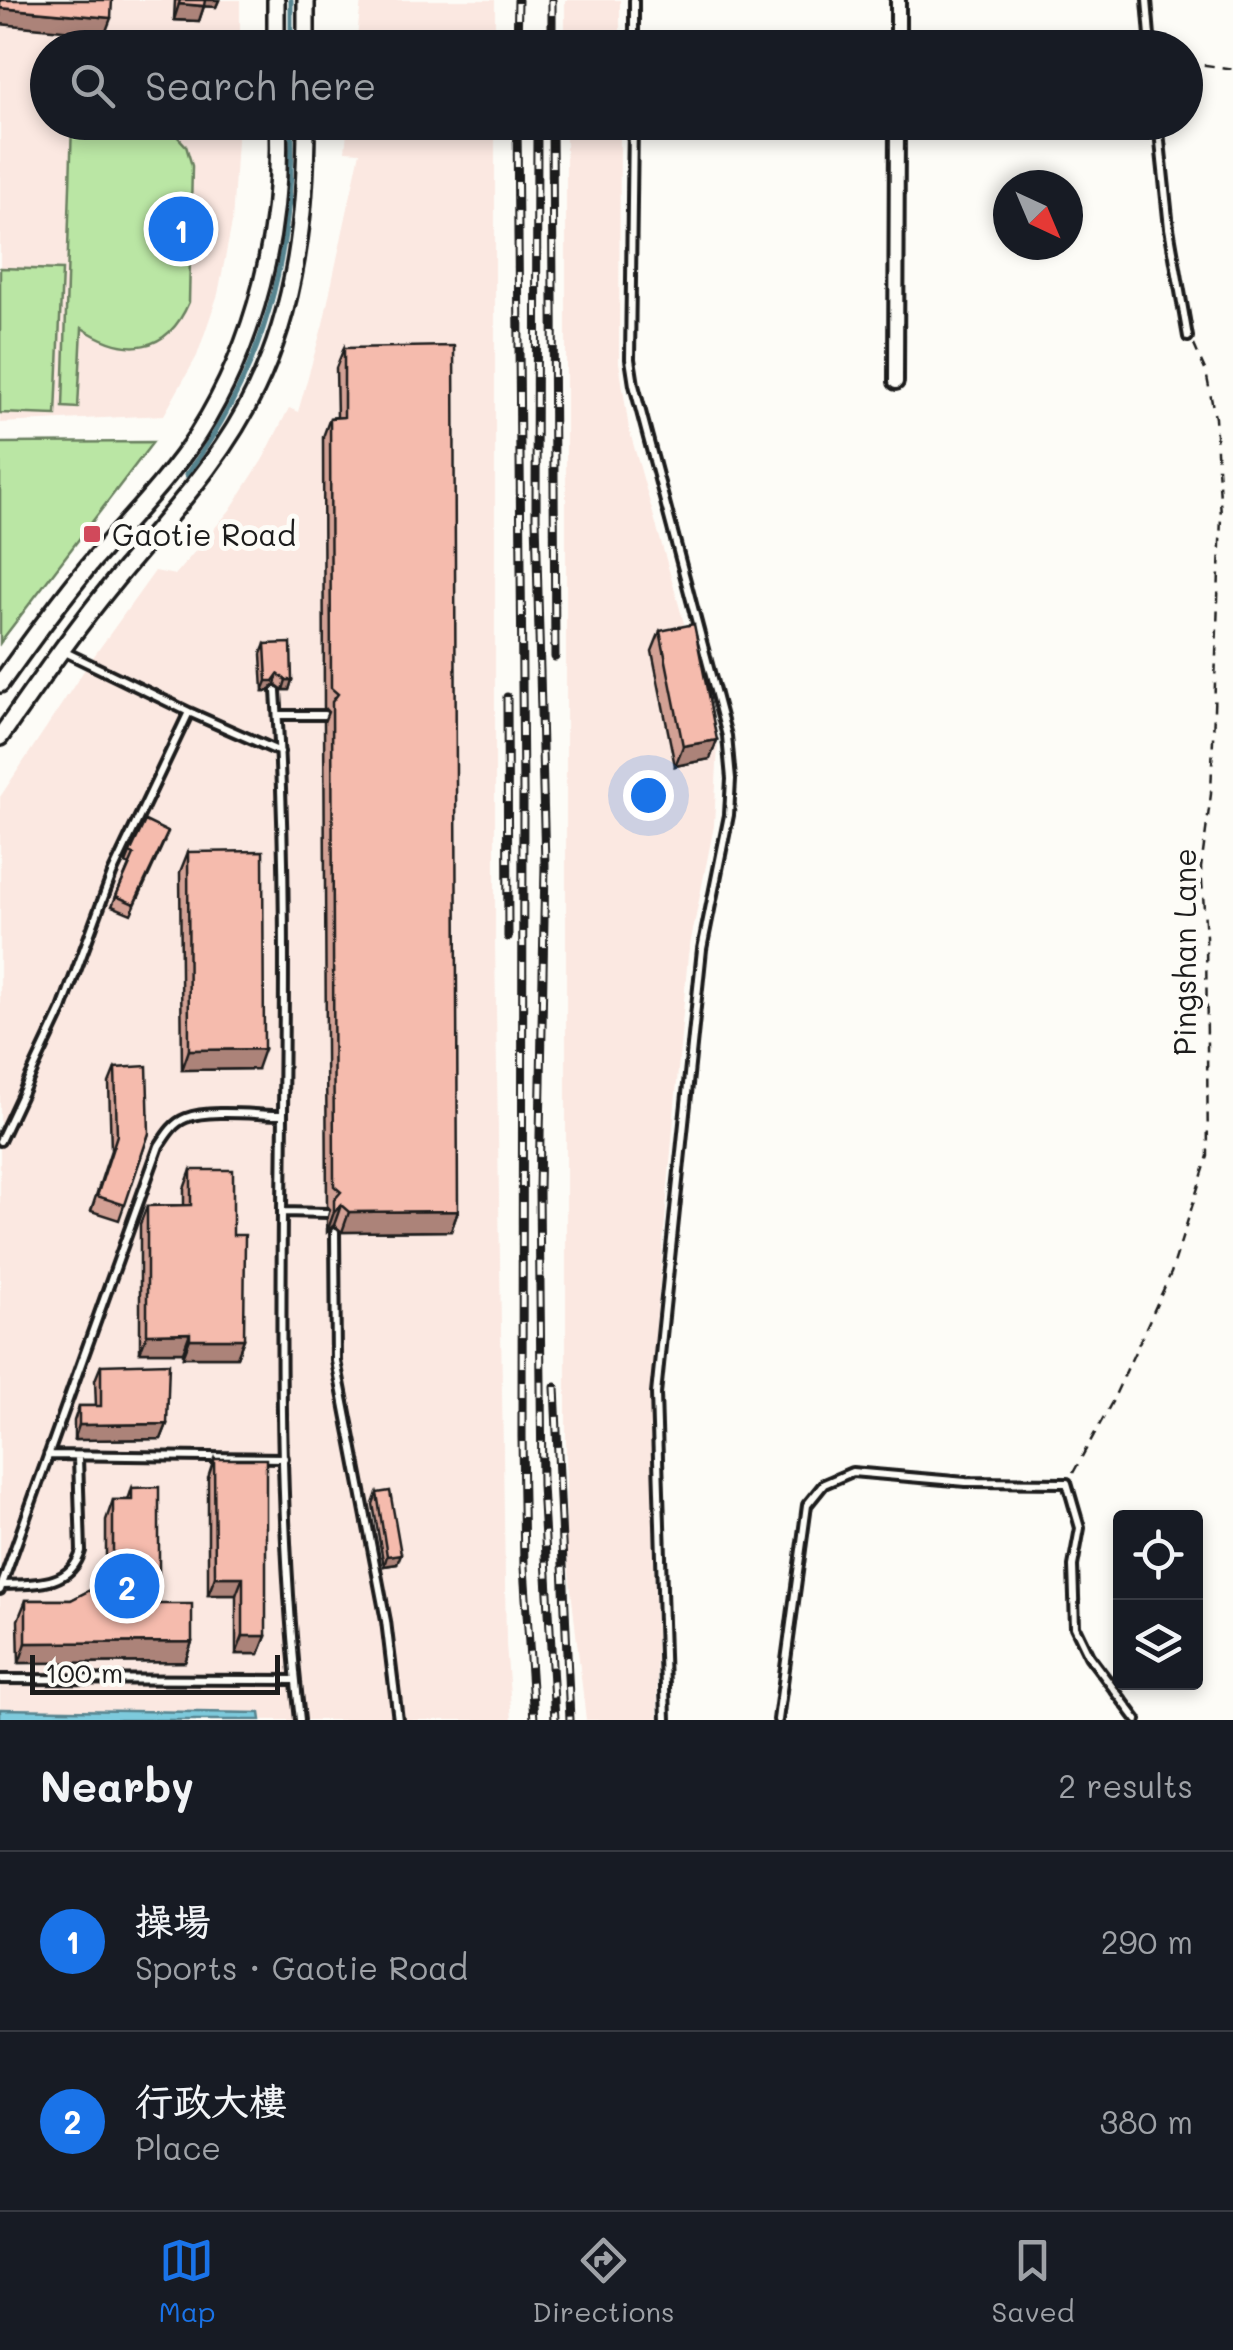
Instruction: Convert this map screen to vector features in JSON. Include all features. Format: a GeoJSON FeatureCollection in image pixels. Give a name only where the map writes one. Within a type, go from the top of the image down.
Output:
{"type":"FeatureCollection","features":[{"type":"Feature","properties":{"kind":"street"},"geometry":{"type":"LineString","coordinates":[[276,0],[276,30]]}},
{"type":"Feature","properties":{"kind":"street"},"geometry":{"type":"LineString","coordinates":[[306,0],[306,30]]}},
{"type":"Feature","properties":{"kind":"street"},"geometry":{"type":"LineString","coordinates":[[898,0],[898,30]]}},
{"type":"Feature","properties":{"kind":"street"},"geometry":{"type":"LineString","coordinates":[[0,684],[89,565],[197,436],[232,372],[255,309],[272,233],[279,140]]}},
{"type":"Feature","properties":{"kind":"street"},"geometry":{"type":"LineString","coordinates":[[0,737],[61,650],[220,453],[256,388],[284,316],[301,236],[305,140]]}},
{"type":"Feature","properties":{"kind":"street"},"geometry":{"type":"LineString","coordinates":[[896,382],[897,140]]}},
{"type":"Feature","properties":{"kind":"lane"},"geometry":{"type":"LineString","coordinates":[[634,0],[634,30]]}},
{"type":"Feature","properties":{"kind":"lane"},"geometry":{"type":"LineString","coordinates":[[1147,0],[1150,30]]}},
{"type":"Feature","properties":{"kind":"lane"},"geometry":{"type":"LineString","coordinates":[[633,140],[632,372],[726,736],[731,779],[729,815],[702,949],[656,1394],[666,1720]]}},
{"type":"Feature","properties":{"kind":"lane"},"geometry":{"type":"LineString","coordinates":[[1160,140],[1169,228],[1188,337]]}},
{"type":"Feature","properties":{"kind":"lane"},"geometry":{"type":"LineString","coordinates":[[61,650],[280,752]]}},
{"type":"Feature","properties":{"kind":"lane"},"geometry":{"type":"LineString","coordinates":[[276,691],[285,896],[284,1458],[300,1720]]}},
{"type":"Feature","properties":{"kind":"lane"},"geometry":{"type":"LineString","coordinates":[[0,1141],[62,1009],[112,874],[189,712]]}},
{"type":"Feature","properties":{"kind":"lane"},"geometry":{"type":"LineString","coordinates":[[278,715],[324,715]]}},
{"type":"Feature","properties":{"kind":"lane"},"geometry":{"type":"LineString","coordinates":[[78,1457],[82,1550],[79,1560],[56,1581],[1,1588],[151,1164],[164,1137],[184,1118],[200,1115],[282,1115]]}},
{"type":"Feature","properties":{"kind":"lane"},"geometry":{"type":"LineString","coordinates":[[283,1212],[326,1213]]}},
{"type":"Feature","properties":{"kind":"lane"},"geometry":{"type":"LineString","coordinates":[[335,1232],[336,1361],[386,1621],[398,1720]]}},
{"type":"Feature","properties":{"kind":"lane"},"geometry":{"type":"LineString","coordinates":[[48,1455],[284,1458]]}},
{"type":"Feature","properties":{"kind":"lane"},"geometry":{"type":"LineString","coordinates":[[778,1720],[807,1505],[824,1484],[852,1472],[966,1482],[1067,1483],[1080,1528],[1073,1566],[1075,1627],[1089,1656],[1138,1720]]}},
{"type":"Feature","properties":{"kind":"lane"},"geometry":{"type":"LineString","coordinates":[[0,1680],[295,1680]]}},
{"type":"Feature","properties":{"kind":"path"},"geometry":{"type":"LineString","coordinates":[[1203,65],[1233,69]]}},
{"type":"Feature","properties":{"kind":"path","name":"Pingshan Lane"},"geometry":{"type":"LineString","coordinates":[[1067,1483],[1112,1402],[1171,1273],[1208,1156],[1206,936],[1201,868],[1210,794],[1221,516],[1215,418],[1201,356],[1188,337]]}},
{"type":"Feature","properties":{"kind":"shaded area"},"geometry":{"type":"Polygon","coordinates":[[[0,0],[240,0],[240,30],[30,30],[30,140],[237,140],[232,223],[218,294],[197,356],[164,415],[0,423],[0,0]]]}},
{"type":"Feature","properties":{"kind":"shaded area"},"geometry":{"type":"Polygon","coordinates":[[[361,0],[495,0],[495,30],[358,30],[361,0]]]}},
{"type":"Feature","properties":{"kind":"shaded area"},"geometry":{"type":"Polygon","coordinates":[[[565,0],[620,0],[620,30],[565,30],[565,0]]]}},
{"type":"Feature","properties":{"kind":"shaded area"},"geometry":{"type":"Polygon","coordinates":[[[346,140],[495,140],[495,943],[506,1644],[512,1720],[0,1720],[0,797],[155,571],[175,575],[230,510],[263,459],[289,408],[298,412],[323,324],[360,152],[345,151],[346,140]]]}},
{"type":"Feature","properties":{"kind":"shaded area"},"geometry":{"type":"Polygon","coordinates":[[[566,140],[620,140],[619,362],[629,429],[718,743],[714,826],[688,955],[650,1394],[658,1720],[586,1720],[566,1547],[566,140]]]}},
{"type":"Feature","properties":{"kind":"green space"},"geometry":{"type":"Polygon","coordinates":[[[71,140],[181,140],[192,166],[189,302],[169,332],[144,345],[114,343],[82,328],[78,408],[63,407],[71,140]]]}},
{"type":"Feature","properties":{"kind":"green space"},"geometry":{"type":"Polygon","coordinates":[[[0,268],[62,270],[56,415],[0,413],[0,268]]]}},
{"type":"Feature","properties":{"kind":"green space"},"geometry":{"type":"Polygon","coordinates":[[[153,442],[5,636],[0,643],[0,443],[153,442]]]}},
{"type":"Feature","properties":{"kind":"water"},"geometry":{"type":"Polygon","coordinates":[[[0,1709],[260,1713],[261,1720],[0,1720],[0,1709]]]}},
{"type":"Feature","properties":{"kind":"building"},"geometry":{"type":"Polygon","coordinates":[[[0,0],[112,0],[111,18],[0,8],[0,0]]]}},
{"type":"Feature","properties":{"kind":"building"},"geometry":{"type":"Polygon","coordinates":[[[180,0],[205,0],[204,6],[179,4],[180,0]]]}},
{"type":"Feature","properties":{"kind":"building"},"geometry":{"type":"Polygon","coordinates":[[[454,346],[458,1211],[349,1212],[341,1205],[334,1212],[334,1200],[341,1192],[334,1186],[332,702],[338,694],[331,688],[330,418],[344,417],[344,348],[454,346]]]}},
{"type":"Feature","properties":{"kind":"building"},"geometry":{"type":"Polygon","coordinates":[[[694,624],[717,740],[683,746],[660,631],[694,624]]]}},
{"type":"Feature","properties":{"kind":"building"},"geometry":{"type":"Polygon","coordinates":[[[291,643],[292,680],[278,674],[273,681],[267,681],[265,644],[291,643]]]}},
{"type":"Feature","properties":{"kind":"building"},"geometry":{"type":"Polygon","coordinates":[[[145,821],[168,832],[134,904],[116,896],[145,821]]]}},
{"type":"Feature","properties":{"kind":"building"},"geometry":{"type":"Polygon","coordinates":[[[263,851],[264,1049],[189,1050],[188,852],[263,851]]]}},
{"type":"Feature","properties":{"kind":"building"},"geometry":{"type":"Polygon","coordinates":[[[147,1066],[149,1133],[125,1205],[97,1196],[117,1135],[115,1068],[147,1066]]]}},
{"type":"Feature","properties":{"kind":"building"},"geometry":{"type":"Polygon","coordinates":[[[191,1170],[233,1170],[233,1235],[245,1235],[244,1339],[190,1339],[190,1333],[147,1334],[147,1206],[191,1205],[191,1170]]]}},
{"type":"Feature","properties":{"kind":"building"},"geometry":{"type":"Polygon","coordinates":[[[169,1363],[167,1424],[79,1425],[79,1406],[101,1406],[101,1365],[169,1363]]]}},
{"type":"Feature","properties":{"kind":"building"},"geometry":{"type":"Polygon","coordinates":[[[214,1459],[266,1459],[266,1636],[243,1636],[243,1577],[215,1577],[214,1459]]]}},
{"type":"Feature","properties":{"kind":"building"},"geometry":{"type":"Polygon","coordinates":[[[159,1487],[159,1604],[192,1604],[192,1642],[26,1643],[26,1600],[71,1600],[92,1589],[108,1569],[113,1553],[113,1500],[132,1500],[132,1488],[159,1487]]]}},
{"type":"Feature","properties":{"kind":"building"},"geometry":{"type":"Polygon","coordinates":[[[390,1491],[401,1554],[387,1556],[377,1493],[390,1491]]]}},
{"type":"Feature","properties":{"kind":"waterway"},"geometry":{"type":"LineString","coordinates":[[291,0],[291,30]]}},
{"type":"Feature","properties":{"kind":"waterway"},"geometry":{"type":"LineString","coordinates":[[186,475],[214,435],[236,393],[269,308],[287,218],[292,140]]}},
{"type":"Feature","properties":{"kind":"railway"},"geometry":{"type":"LineString","coordinates":[[517,30],[518,0]]}},
{"type":"Feature","properties":{"kind":"railway"},"geometry":{"type":"LineString","coordinates":[[552,0],[552,30]]}},
{"type":"Feature","properties":{"kind":"railway"},"geometry":{"type":"LineString","coordinates":[[517,140],[523,792],[522,1437],[524,1567],[534,1720]]}},
{"type":"Feature","properties":{"kind":"railway"},"geometry":{"type":"LineString","coordinates":[[537,140],[536,517],[545,865],[539,1190],[542,1485],[555,1720]]}},
{"type":"Feature","properties":{"kind":"railway"},"geometry":{"type":"LineString","coordinates":[[552,140],[555,657]]}},
{"type":"Feature","properties":{"kind":"railway"},"geometry":{"type":"LineString","coordinates":[[507,697],[508,937]]}},
{"type":"Feature","properties":{"kind":"railway"},"geometry":{"type":"LineString","coordinates":[[555,1387],[570,1720]]}},
{"type":"Feature","properties":{"kind":"place","name":"操場"},"geometry":{"type":"Point","coordinates":[181,229]}},
{"type":"Feature","properties":{"kind":"place","name":"Gaotie Road"},"geometry":{"type":"Point","coordinates":[92,534]}},
{"type":"Feature","properties":{"kind":"place","name":"行政大樓"},"geometry":{"type":"Point","coordinates":[127,1586]}}]}
